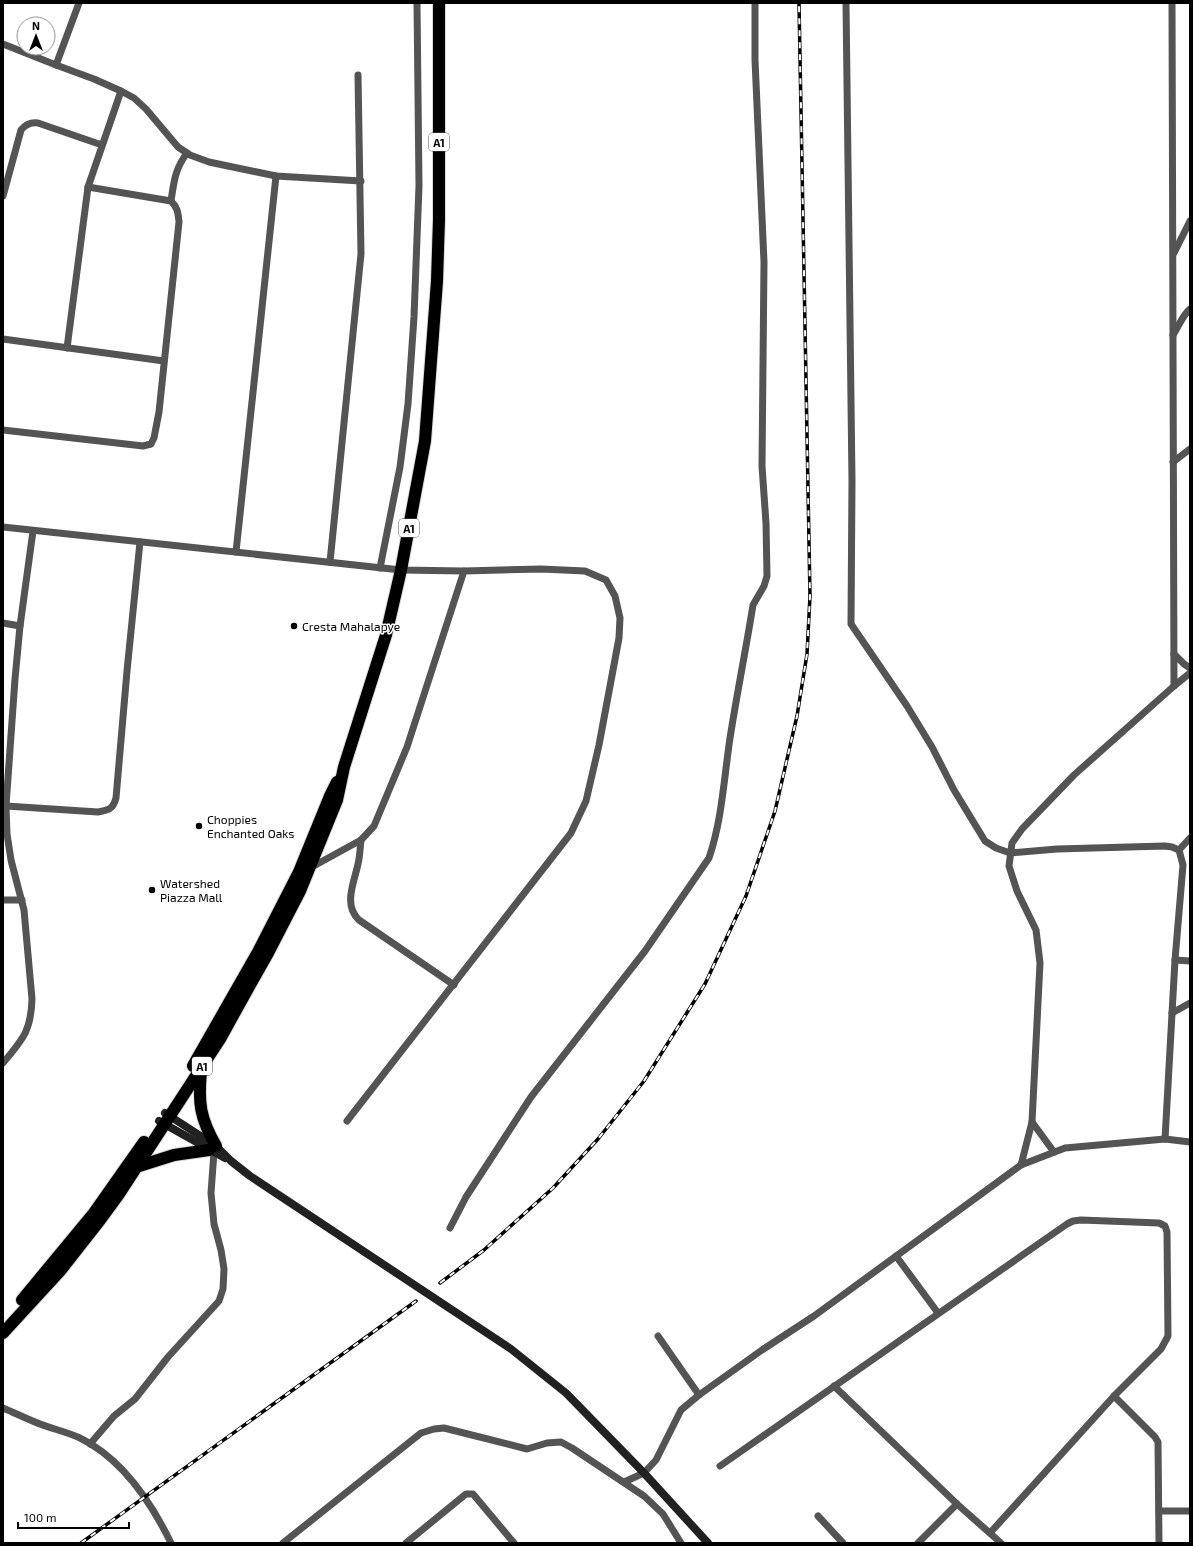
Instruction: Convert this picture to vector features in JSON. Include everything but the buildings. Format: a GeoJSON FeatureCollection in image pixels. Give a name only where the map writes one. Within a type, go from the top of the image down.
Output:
{"type":"FeatureCollection","features":[{"type":"Feature","properties":{"kind":"highway","name":"A1"},"geometry":{"type":"LineString","coordinates":[[3,1322],[94,1213],[165,1118],[220,1039],[268,953],[305,870],[330,796],[344,767],[386,635],[402,570],[425,441],[434,333],[439,219],[439,3]]}},
{"type":"Feature","properties":{"kind":"highway","name":"A1"},"geometry":{"type":"LineString","coordinates":[[3,1332],[60,1271],[100,1220],[136,1167],[305,870]]}},
{"type":"Feature","properties":{"kind":"highway"},"geometry":{"type":"LineString","coordinates":[[136,1167],[174,1155],[213,1149],[202,1115],[199,1095],[201,1068]]}},
{"type":"Feature","properties":{"kind":"main road"},"geometry":{"type":"LineString","coordinates":[[165,1118],[511,1349],[566,1394],[644,1473],[708,1543]]}},
{"type":"Feature","properties":{"kind":"street"},"geometry":{"type":"LineString","coordinates":[[56,65],[79,3]]}},
{"type":"Feature","properties":{"kind":"street"},"geometry":{"type":"LineString","coordinates":[[380,568],[400,467],[408,404],[419,186],[417,3]]}},
{"type":"Feature","properties":{"kind":"street"},"geometry":{"type":"LineString","coordinates":[[450,1228],[466,1197],[531,1097],[645,951],[709,858],[713,846],[719,818],[730,737],[753,605],[764,586],[767,576],[766,523],[762,466],[764,262],[755,60],[755,3]]}},
{"type":"Feature","properties":{"kind":"street"},"geometry":{"type":"LineString","coordinates":[[846,3],[852,481],[851,624],[907,706],[932,747],[954,790],[985,841],[996,848],[1010,852],[1165,846],[1179,850]]}},
{"type":"Feature","properties":{"kind":"street"},"geometry":{"type":"LineString","coordinates":[[1172,3],[1174,686]]}},
{"type":"Feature","properties":{"kind":"street"},"geometry":{"type":"LineString","coordinates":[[3,44],[94,79],[134,98],[146,109],[178,147],[190,155],[209,162],[276,176],[361,181]]}},
{"type":"Feature","properties":{"kind":"street"},"geometry":{"type":"LineString","coordinates":[[330,562],[361,254],[361,181],[358,75]]}},
{"type":"Feature","properties":{"kind":"street"},"geometry":{"type":"LineString","coordinates":[[67,348],[88,186],[122,91]]}},
{"type":"Feature","properties":{"kind":"street"},"geometry":{"type":"LineString","coordinates":[[3,196],[21,130],[27,124],[31,122],[38,122],[102,145]]}},
{"type":"Feature","properties":{"kind":"street"},"geometry":{"type":"LineString","coordinates":[[171,201],[174,176],[179,164],[187,153]]}},
{"type":"Feature","properties":{"kind":"street"},"geometry":{"type":"LineString","coordinates":[[236,552],[276,176]]}},
{"type":"Feature","properties":{"kind":"street"},"geometry":{"type":"LineString","coordinates":[[3,430],[143,446],[151,444],[154,438],[157,426],[179,222],[178,213],[176,206],[171,201],[88,186]]}},
{"type":"Feature","properties":{"kind":"street"},"geometry":{"type":"LineString","coordinates":[[1173,255],[1190,221]]}},
{"type":"Feature","properties":{"kind":"street"},"geometry":{"type":"LineString","coordinates":[[1172,335],[1179,326],[1182,318],[1190,309]]}},
{"type":"Feature","properties":{"kind":"street"},"geometry":{"type":"LineString","coordinates":[[3,339],[164,361]]}},
{"type":"Feature","properties":{"kind":"street"},"geometry":{"type":"LineString","coordinates":[[1173,462],[1190,449]]}},
{"type":"Feature","properties":{"kind":"street"},"geometry":{"type":"LineString","coordinates":[[3,527],[402,570],[464,571],[541,569],[585,571],[606,580],[615,596],[620,618],[619,638],[601,738],[586,801],[571,833],[347,1121]]}},
{"type":"Feature","properties":{"kind":"street"},"geometry":{"type":"LineString","coordinates":[[3,1063],[25,1034],[30,1024],[32,1012],[22,900],[11,860],[7,834],[6,806],[20,626],[33,531]]}},
{"type":"Feature","properties":{"kind":"street"},"geometry":{"type":"LineString","coordinates":[[6,806],[98,812],[109,810],[114,804],[116,798],[140,542]]}},
{"type":"Feature","properties":{"kind":"street"},"geometry":{"type":"LineString","coordinates":[[305,870],[361,840],[374,826],[407,747],[464,571]]}},
{"type":"Feature","properties":{"kind":"street"},"geometry":{"type":"LineString","coordinates":[[3,623],[20,626]]}},
{"type":"Feature","properties":{"kind":"street"},"geometry":{"type":"LineString","coordinates":[[1174,654],[1190,668]]}},
{"type":"Feature","properties":{"kind":"street"},"geometry":{"type":"LineString","coordinates":[[1020,1165],[1032,1122],[1040,964],[1036,930],[1017,891],[1009,866],[1012,843],[1022,829],[1074,775],[1190,673]]}},
{"type":"Feature","properties":{"kind":"street"},"geometry":{"type":"LineString","coordinates":[[1179,850],[1190,838]]}},
{"type":"Feature","properties":{"kind":"street"},"geometry":{"type":"LineString","coordinates":[[361,840],[359,863],[351,891],[351,906],[354,915],[359,920],[454,985]]}},
{"type":"Feature","properties":{"kind":"street"},"geometry":{"type":"LineString","coordinates":[[1165,1140],[1172,1013],[1183,865],[1179,850]]}},
{"type":"Feature","properties":{"kind":"street"},"geometry":{"type":"LineString","coordinates":[[3,900],[22,900]]}},
{"type":"Feature","properties":{"kind":"street"},"geometry":{"type":"LineString","coordinates":[[1176,960],[1190,961]]}},
{"type":"Feature","properties":{"kind":"street"},"geometry":{"type":"LineString","coordinates":[[1172,1013],[1190,1003]]}},
{"type":"Feature","properties":{"kind":"street"},"geometry":{"type":"LineString","coordinates":[[1032,1122],[1054,1152]]}},
{"type":"Feature","properties":{"kind":"street"},"geometry":{"type":"LineString","coordinates":[[624,1482],[644,1473],[656,1460],[681,1410],[698,1395],[814,1316],[1020,1165],[1065,1148],[1165,1140],[1190,1142]]}},
{"type":"Feature","properties":{"kind":"street"},"geometry":{"type":"LineString","coordinates":[[90,1444],[114,1416],[136,1399],[168,1357],[219,1301],[223,1288],[224,1269],[214,1224],[211,1193],[213,1149]]}},
{"type":"Feature","properties":{"kind":"street"},"geometry":{"type":"LineString","coordinates":[[720,1466],[1073,1221],[1159,1223],[1165,1226],[1168,1336],[1161,1349],[1114,1396],[990,1533]]}},
{"type":"Feature","properties":{"kind":"street"},"geometry":{"type":"LineString","coordinates":[[896,1256],[938,1314]]}},
{"type":"Feature","properties":{"kind":"street"},"geometry":{"type":"LineString","coordinates":[[658,1336],[698,1395]]}},
{"type":"Feature","properties":{"kind":"street"},"geometry":{"type":"LineString","coordinates":[[834,1386],[957,1504],[1001,1543]]}},
{"type":"Feature","properties":{"kind":"street"},"geometry":{"type":"LineString","coordinates":[[1114,1396],[1155,1437],[1158,1442],[1159,1543]]}},
{"type":"Feature","properties":{"kind":"street"},"geometry":{"type":"LineString","coordinates":[[3,1408],[40,1424],[79,1438],[108,1456],[123,1470],[160,1520],[171,1543]]}},
{"type":"Feature","properties":{"kind":"street"},"geometry":{"type":"LineString","coordinates":[[283,1543],[421,1433],[434,1429],[453,1430],[527,1449],[547,1443],[560,1442],[572,1448],[644,1496],[663,1514],[681,1543]]}},
{"type":"Feature","properties":{"kind":"street"},"geometry":{"type":"LineString","coordinates":[[406,1543],[466,1494],[470,1493],[473,1494],[514,1543]]}},
{"type":"Feature","properties":{"kind":"street"},"geometry":{"type":"LineString","coordinates":[[918,1543],[957,1504]]}},
{"type":"Feature","properties":{"kind":"street"},"geometry":{"type":"LineString","coordinates":[[1159,1511],[1190,1511]]}},
{"type":"Feature","properties":{"kind":"street"},"geometry":{"type":"LineString","coordinates":[[818,1516],[843,1543]]}},
{"type":"Feature","properties":{"kind":"railway"},"geometry":{"type":"LineString","coordinates":[[440,1283],[484,1250],[553,1188],[598,1139],[644,1081],[705,984],[746,896],[775,811],[797,716],[807,654],[810,596],[799,3]]}},
{"type":"Feature","properties":{"kind":"railway"},"geometry":{"type":"LineString","coordinates":[[81,1543],[416,1301]]}},
{"type":"Feature","properties":{"kind":"place","name":"Cresta Mahalapye"},"geometry":{"type":"Point","coordinates":[294,626]}},
{"type":"Feature","properties":{"kind":"place","name":"Choppies Enchanted Oaks"},"geometry":{"type":"Point","coordinates":[199,826]}},
{"type":"Feature","properties":{"kind":"place","name":"Watershed Piazza Mall"},"geometry":{"type":"Point","coordinates":[152,890]}}]}
